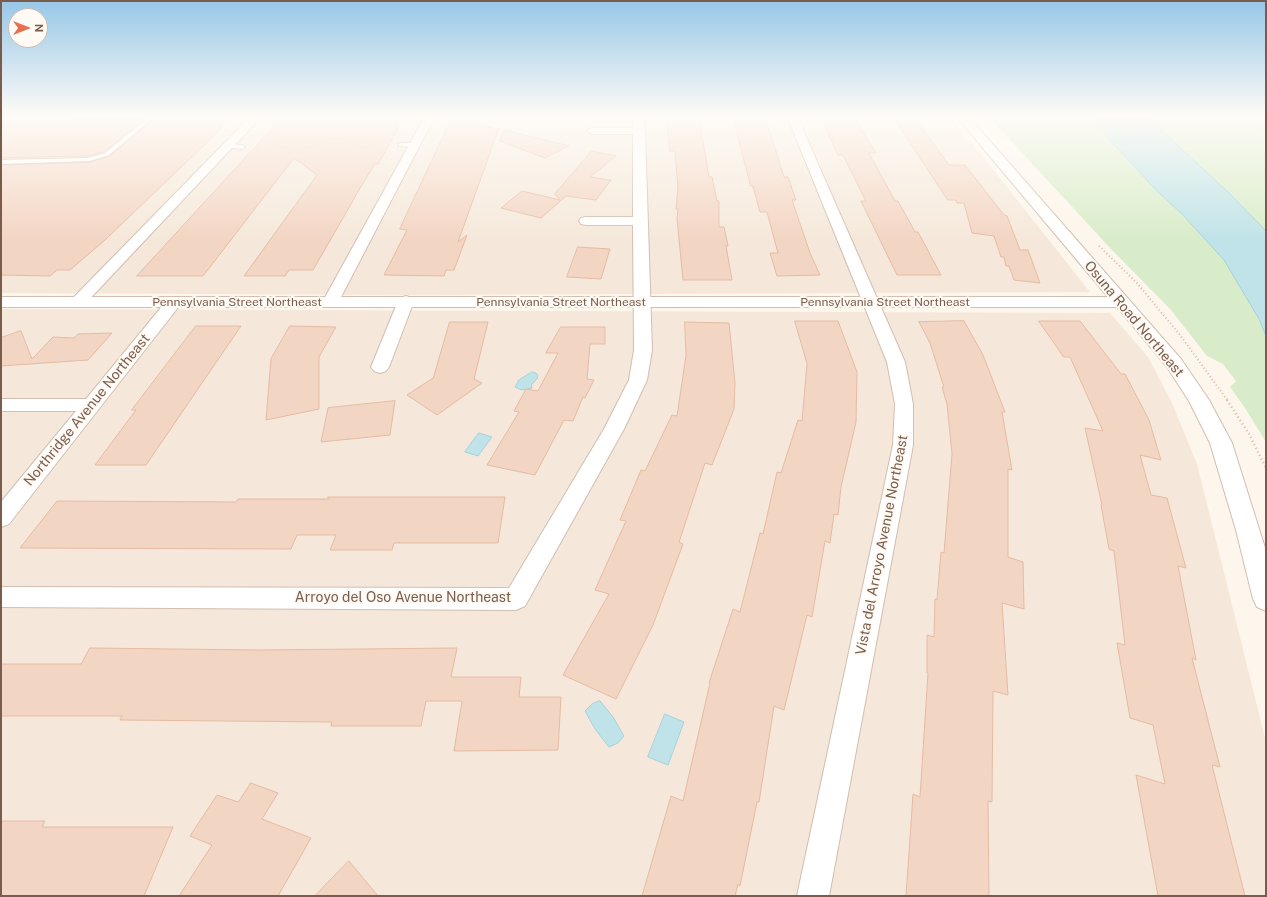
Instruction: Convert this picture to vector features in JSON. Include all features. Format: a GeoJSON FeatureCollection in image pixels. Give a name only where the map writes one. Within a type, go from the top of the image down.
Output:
{"type":"FeatureCollection","features":[{"type":"Feature","properties":{"kind":"street"},"geometry":{"type":"LineString","coordinates":[[78,302],[216,158]]}},
{"type":"Feature","properties":{"kind":"street"},"geometry":{"type":"LineString","coordinates":[[331,301],[407,158]]}},
{"type":"Feature","properties":{"kind":"street","name":"Arroyo del Oso Avenue Northeast"},"geometry":{"type":"LineString","coordinates":[[1,597],[516,599],[614,429],[638,380],[642,350],[639,158]]}},
{"type":"Feature","properties":{"kind":"street","name":"Vista del Arroyo Avenue Northeast"},"geometry":{"type":"LineString","coordinates":[[810,158],[896,362],[904,404],[903,445],[813,896]]}},
{"type":"Feature","properties":{"kind":"street","name":"Osuna Road Northeast"},"geometry":{"type":"LineString","coordinates":[[998,158],[1174,363],[1199,400],[1220,443],[1248,530],[1266,600]]}},
{"type":"Feature","properties":{"kind":"street"},"geometry":{"type":"LineString","coordinates":[[586,221],[640,221]]}},
{"type":"Feature","properties":{"kind":"street"},"geometry":{"type":"LineString","coordinates":[[380,367],[406,301]]}},
{"type":"Feature","properties":{"kind":"street","name":"Pennsylvania Street Northeast"},"geometry":{"type":"LineString","coordinates":[[1,302],[1121,302]]}},
{"type":"Feature","properties":{"kind":"street","name":"Northridge Avenue Northeast"},"geometry":{"type":"LineString","coordinates":[[1,518],[174,302]]}},
{"type":"Feature","properties":{"kind":"street"},"geometry":{"type":"LineString","coordinates":[[1,405],[91,405]]}},
{"type":"Feature","properties":{"kind":"lane"},"geometry":{"type":"LineString","coordinates":[[1,162],[78,161],[97,158]]}},
{"type":"Feature","properties":{"kind":"shaded area"},"geometry":{"type":"Polygon","coordinates":[[[1,158],[984,158],[1090,292],[409,295],[1,293],[1,158]]]}},
{"type":"Feature","properties":{"kind":"shaded area"},"geometry":{"type":"Polygon","coordinates":[[[1,309],[1110,313],[1148,357],[1172,403],[1197,464],[1266,742],[1266,896],[1,896],[1,309]]]}},
{"type":"Feature","properties":{"kind":"green space"},"geometry":{"type":"Polygon","coordinates":[[[1027,158],[1266,158],[1266,442],[1230,387],[1236,381],[1223,364],[1207,356],[1171,310],[1111,249],[1027,158]]]}},
{"type":"Feature","properties":{"kind":"water"},"geometry":{"type":"Polygon","coordinates":[[[1126,158],[1191,158],[1230,194],[1266,231],[1266,336],[1259,319],[1224,260],[1182,214],[1157,191],[1126,158]]]}},
{"type":"Feature","properties":{"kind":"water"},"geometry":{"type":"Polygon","coordinates":[[[532,372],[536,373],[538,376],[531,385],[532,388],[522,390],[515,387],[519,380],[532,372]]]}},
{"type":"Feature","properties":{"kind":"water"},"geometry":{"type":"Polygon","coordinates":[[[479,433],[492,437],[478,456],[465,452],[479,433]]]}},
{"type":"Feature","properties":{"kind":"water"},"geometry":{"type":"Polygon","coordinates":[[[600,701],[613,717],[624,736],[618,743],[609,747],[595,729],[585,711],[592,704],[600,701]]]}},
{"type":"Feature","properties":{"kind":"water"},"geometry":{"type":"Polygon","coordinates":[[[665,714],[684,722],[668,765],[648,757],[665,714]]]}},
{"type":"Feature","properties":{"kind":"building"},"geometry":{"type":"Polygon","coordinates":[[[104,158],[191,158],[105,240],[70,270],[57,270],[50,276],[1,275],[1,165],[90,162],[104,158]]]}},
{"type":"Feature","properties":{"kind":"building"},"geometry":{"type":"Polygon","coordinates":[[[246,158],[381,158],[378,164],[375,164],[366,178],[313,270],[289,270],[285,276],[244,276],[317,175],[294,158],[203,276],[137,276],[246,158]]]}},
{"type":"Feature","properties":{"kind":"building"},"geometry":{"type":"Polygon","coordinates":[[[433,158],[488,158],[458,242],[467,235],[454,270],[446,270],[444,276],[384,275],[407,230],[400,229],[433,158]]]}},
{"type":"Feature","properties":{"kind":"building"},"geometry":{"type":"Polygon","coordinates":[[[586,158],[614,158],[590,177],[611,180],[596,200],[566,196],[541,218],[501,208],[522,191],[560,200],[555,194],[586,158]]]}},
{"type":"Feature","properties":{"kind":"building"},"geometry":{"type":"Polygon","coordinates":[[[676,158],[706,158],[709,177],[712,177],[717,201],[719,201],[719,227],[724,227],[732,280],[683,280],[677,219],[678,209],[676,209],[678,188],[676,158]]]}},
{"type":"Feature","properties":{"kind":"building"},"geometry":{"type":"Polygon","coordinates":[[[744,158],[778,158],[784,177],[788,177],[796,200],[792,200],[810,253],[820,275],[777,276],[770,253],[778,253],[767,212],[760,212],[753,186],[751,186],[744,158]]]}},
{"type":"Feature","properties":{"kind":"building"},"geometry":{"type":"Polygon","coordinates":[[[844,158],[872,158],[895,201],[898,201],[915,232],[918,232],[941,275],[897,275],[861,201],[866,201],[844,158]]]}},
{"type":"Feature","properties":{"kind":"building"},"geometry":{"type":"Polygon","coordinates":[[[920,158],[944,158],[949,165],[965,165],[1004,215],[1007,216],[1020,250],[1028,250],[1040,283],[1014,280],[1009,266],[1006,266],[1004,257],[1001,257],[994,236],[972,233],[964,203],[957,203],[956,200],[948,200],[920,158]]]}},
{"type":"Feature","properties":{"kind":"building"},"geometry":{"type":"Polygon","coordinates":[[[578,247],[610,249],[601,279],[567,277],[578,247]]]}},
{"type":"Feature","properties":{"kind":"building"},"geometry":{"type":"Polygon","coordinates":[[[795,321],[838,321],[857,372],[856,422],[841,487],[838,515],[834,514],[830,543],[825,541],[812,617],[807,615],[784,710],[774,706],[759,802],[757,802],[740,886],[738,884],[735,896],[642,896],[671,796],[683,801],[709,683],[733,609],[740,612],[760,533],[763,534],[777,472],[781,473],[798,420],[802,421],[807,364],[795,321]]]}},
{"type":"Feature","properties":{"kind":"building"},"geometry":{"type":"Polygon","coordinates":[[[964,321],[983,355],[1005,412],[1002,412],[1012,470],[1008,469],[1008,557],[1023,562],[1024,609],[1002,603],[1008,695],[993,691],[992,802],[988,801],[989,896],[906,896],[913,794],[920,797],[928,673],[927,635],[934,637],[935,599],[937,600],[941,552],[944,553],[952,454],[947,404],[942,387],[944,387],[930,343],[919,322],[964,321]]]}},
{"type":"Feature","properties":{"kind":"building"},"geometry":{"type":"Polygon","coordinates":[[[1039,321],[1080,321],[1121,374],[1125,374],[1149,420],[1161,460],[1140,455],[1151,495],[1167,498],[1186,568],[1178,566],[1196,660],[1192,658],[1220,767],[1212,765],[1245,896],[1158,896],[1136,775],[1165,784],[1153,725],[1130,718],[1117,643],[1125,645],[1114,551],[1109,549],[1102,505],[1085,428],[1103,431],[1070,357],[1064,357],[1039,321]]]}},
{"type":"Feature","properties":{"kind":"building"},"geometry":{"type":"Polygon","coordinates":[[[450,322],[488,322],[474,379],[482,383],[437,415],[407,395],[433,378],[450,322]]]}},
{"type":"Feature","properties":{"kind":"building"},"geometry":{"type":"Polygon","coordinates":[[[685,322],[729,323],[735,383],[734,409],[712,465],[705,463],[679,542],[683,544],[653,625],[616,699],[563,675],[609,594],[595,590],[626,521],[620,520],[641,470],[645,471],[672,415],[677,416],[686,356],[685,322]]]}},
{"type":"Feature","properties":{"kind":"building"},"geometry":{"type":"Polygon","coordinates":[[[196,326],[241,326],[146,465],[95,465],[136,410],[132,410],[196,326]]]}},
{"type":"Feature","properties":{"kind":"building"},"geometry":{"type":"Polygon","coordinates":[[[290,326],[336,327],[319,357],[319,409],[266,420],[271,359],[290,326]]]}},
{"type":"Feature","properties":{"kind":"building"},"geometry":{"type":"Polygon","coordinates":[[[561,327],[605,327],[605,344],[590,344],[587,379],[594,380],[585,398],[583,397],[573,421],[564,420],[535,475],[487,465],[519,412],[514,411],[526,389],[538,391],[558,353],[546,353],[561,327]]]}},
{"type":"Feature","properties":{"kind":"building"},"geometry":{"type":"Polygon","coordinates":[[[21,331],[32,359],[53,337],[74,338],[78,334],[112,333],[88,360],[1,366],[1,338],[21,331]]]}},
{"type":"Feature","properties":{"kind":"building"},"geometry":{"type":"Polygon","coordinates":[[[395,401],[390,435],[321,442],[328,408],[395,401]]]}},
{"type":"Feature","properties":{"kind":"building"},"geometry":{"type":"Polygon","coordinates":[[[328,497],[505,497],[498,543],[394,543],[392,550],[330,550],[336,535],[297,535],[291,549],[20,548],[57,501],[236,502],[238,499],[328,499],[328,497]]]}},
{"type":"Feature","properties":{"kind":"building"},"geometry":{"type":"Polygon","coordinates":[[[90,648],[259,650],[457,648],[451,677],[521,677],[519,697],[561,697],[558,750],[454,751],[462,701],[426,701],[421,726],[331,726],[332,722],[120,720],[122,716],[1,716],[1,664],[81,664],[90,648]]]}},
{"type":"Feature","properties":{"kind":"building"},"geometry":{"type":"Polygon","coordinates":[[[251,783],[278,793],[262,819],[311,838],[278,896],[179,896],[212,845],[190,836],[217,795],[238,802],[251,783]]]}},
{"type":"Feature","properties":{"kind":"building"},"geometry":{"type":"Polygon","coordinates":[[[1,821],[45,821],[42,827],[173,827],[144,896],[1,896],[1,821]]]}},
{"type":"Feature","properties":{"kind":"building"},"geometry":{"type":"Polygon","coordinates":[[[349,861],[378,896],[315,896],[349,861]]]}}]}
